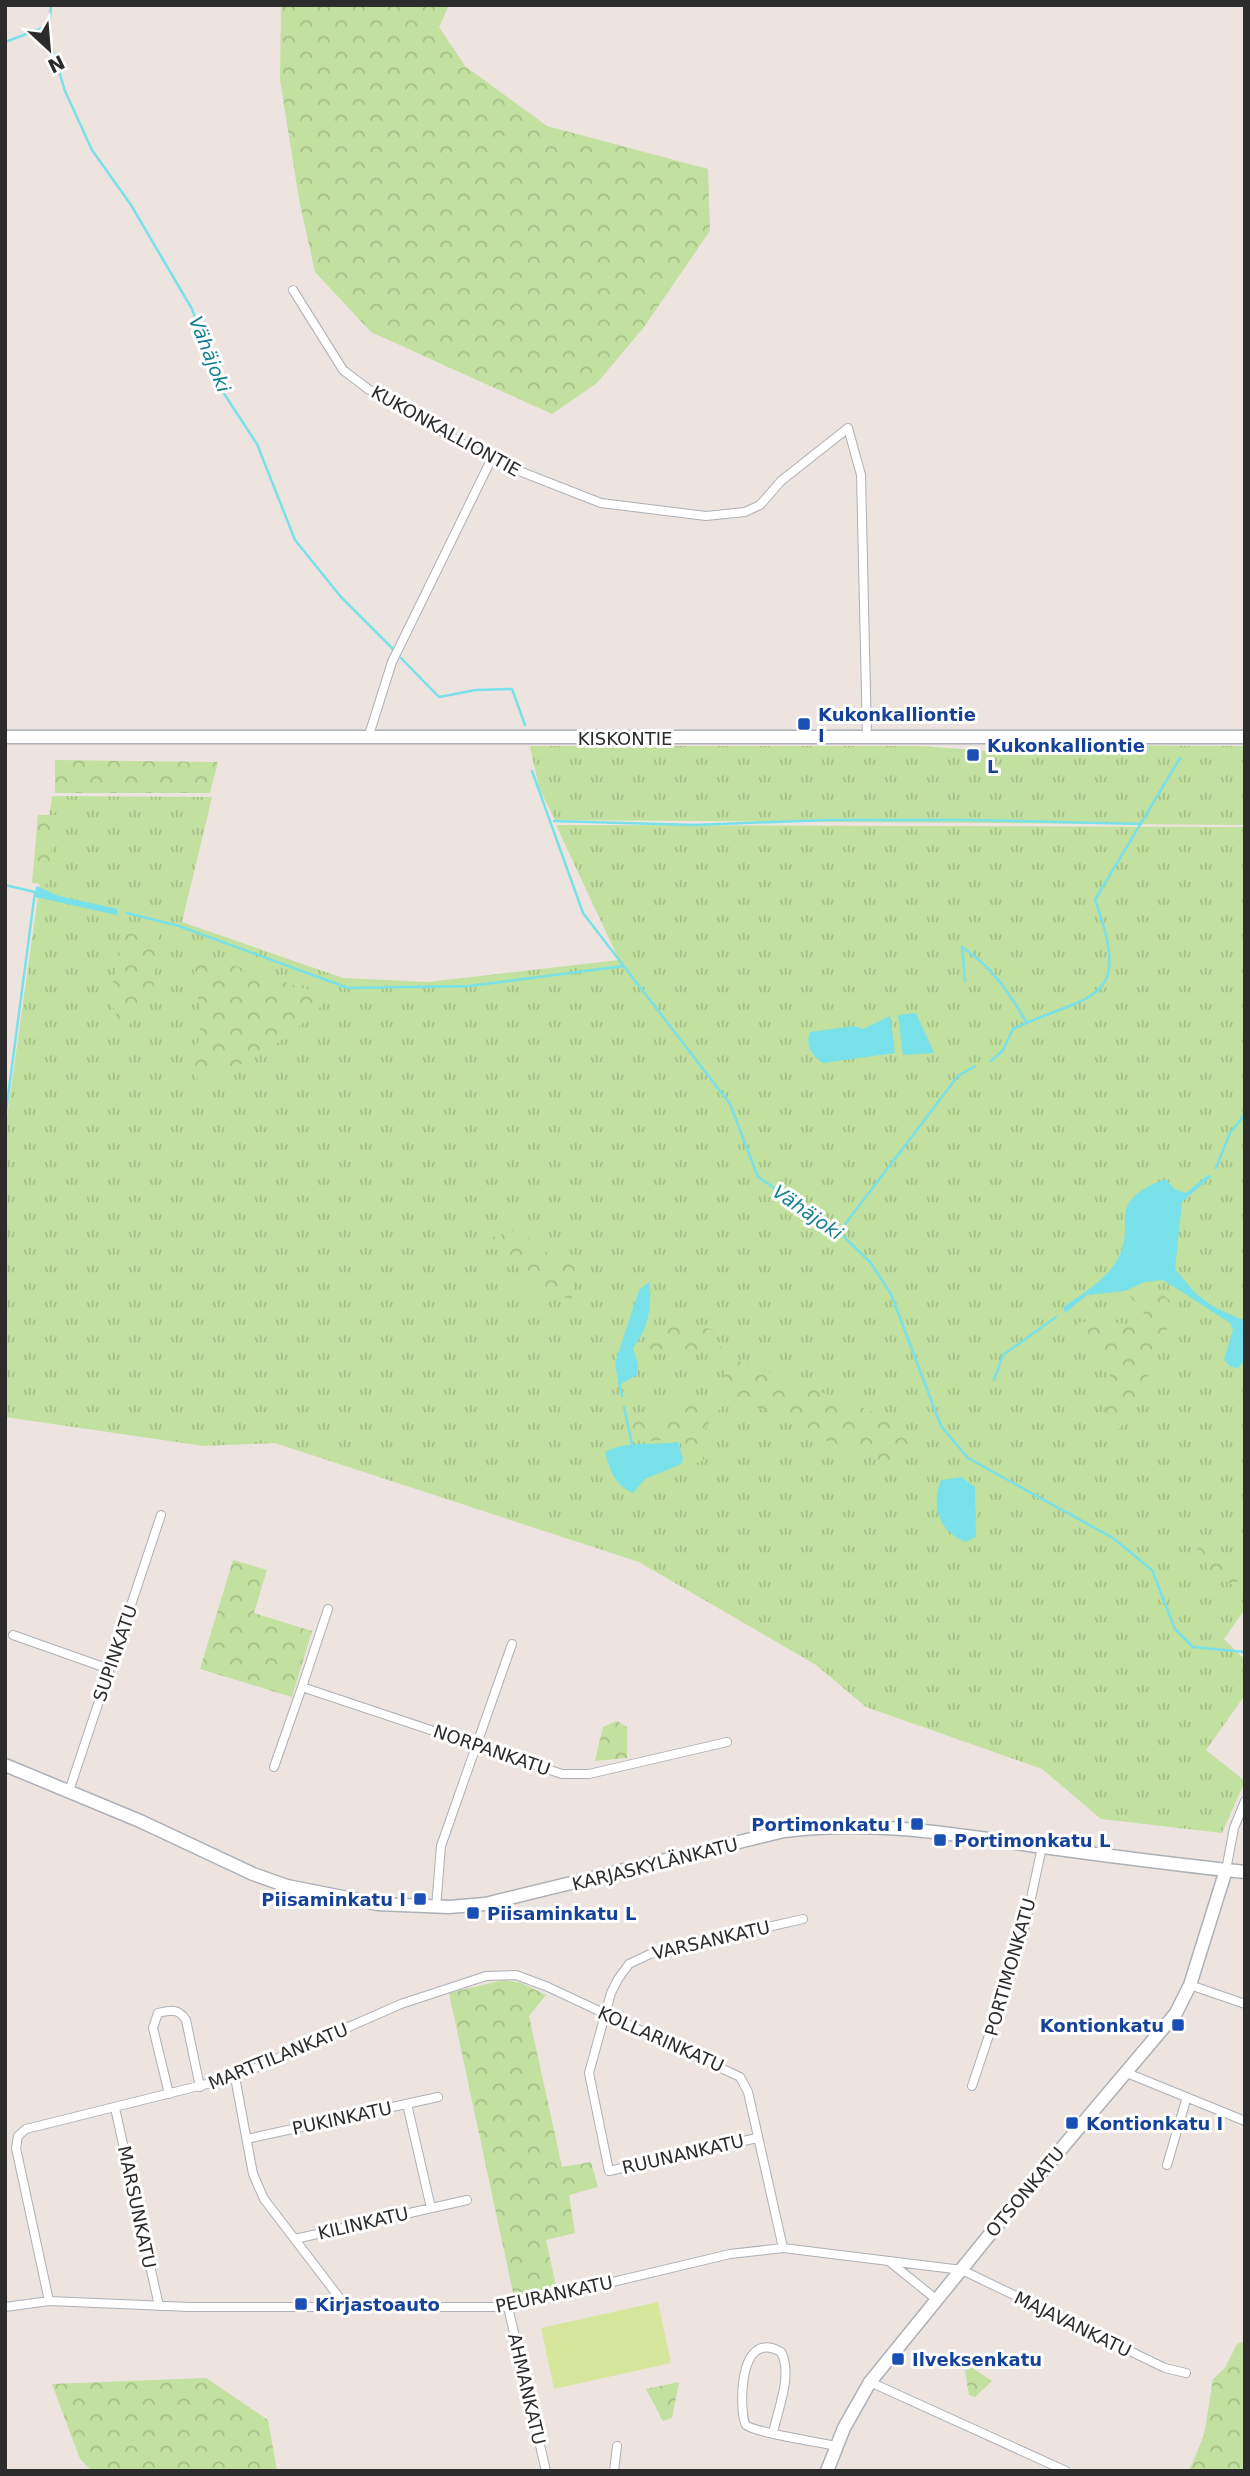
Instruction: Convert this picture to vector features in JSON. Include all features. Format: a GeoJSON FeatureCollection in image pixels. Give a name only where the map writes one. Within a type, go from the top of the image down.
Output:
{"type":"FeatureCollection","features":[{"type":"Feature","properties":{"kind":"street","name":"KUKONKALLIONTIE"},"geometry":{"type":"LineString","coordinates":[[293,290],[343,370],[368,389],[491,460],[601,503],[725,516],[760,505],[781,481],[848,428],[861,475],[867,737]]}},
{"type":"Feature","properties":{"kind":"street"},"geometry":{"type":"LineString","coordinates":[[368,738],[392,662],[491,460]]}},
{"type":"Feature","properties":{"kind":"street","name":"KISKONTIE"},"geometry":{"type":"LineString","coordinates":[[5,737],[1245,737]]}},
{"type":"Feature","properties":{"kind":"street","name":"SUPINKATU"},"geometry":{"type":"LineString","coordinates":[[69,1791],[160,1515]]}},
{"type":"Feature","properties":{"kind":"street"},"geometry":{"type":"LineString","coordinates":[[274,1767],[328,1609]]}},
{"type":"Feature","properties":{"kind":"street"},"geometry":{"type":"LineString","coordinates":[[13,1635],[109,1669]]}},
{"type":"Feature","properties":{"kind":"street"},"geometry":{"type":"LineString","coordinates":[[436,1907],[441,1846],[512,1644]]}},
{"type":"Feature","properties":{"kind":"street","name":"NORPANKATU"},"geometry":{"type":"LineString","coordinates":[[302,1687],[562,1774],[589,1774],[727,1742]]}},
{"type":"Feature","properties":{"kind":"street","name":"KARJASKYLÄNKATU"},"geometry":{"type":"LineString","coordinates":[[5,1765],[268,1880],[358,1902],[436,1907],[496,1902],[784,1831],[831,1825],[876,1825],[1245,1872]]}},
{"type":"Feature","properties":{"kind":"street"},"geometry":{"type":"LineString","coordinates":[[1226,1870],[1234,1828],[1245,1801]]}},
{"type":"Feature","properties":{"kind":"street","name":"PORTIMONKATU"},"geometry":{"type":"LineString","coordinates":[[972,2086],[1024,1931],[1042,1847]]}},
{"type":"Feature","properties":{"kind":"street","name":"OTSONKATU"},"geometry":{"type":"LineString","coordinates":[[827,2471],[836,2446],[870,2382],[1170,2022],[1190,1985],[1226,1870]]}},
{"type":"Feature","properties":{"kind":"street","name":"VARSANKATU"},"geometry":{"type":"LineString","coordinates":[[609,2171],[589,2073],[618,1979],[626,1967],[637,1959],[803,1919]]}},
{"type":"Feature","properties":{"kind":"street","name":"KOLLARINKATU"},"geometry":{"type":"LineString","coordinates":[[453,1986],[493,1974],[516,1975],[738,2075],[748,2092],[783,2248]]}},
{"type":"Feature","properties":{"kind":"street"},"geometry":{"type":"LineString","coordinates":[[1190,1985],[1242,1999]]}},
{"type":"Feature","properties":{"kind":"street","name":"MARTTILANKATU"},"geometry":{"type":"LineString","coordinates":[[49,2301],[16,2148],[18,2136],[26,2129],[234,2077],[401,2004],[453,1986]]}},
{"type":"Feature","properties":{"kind":"street"},"geometry":{"type":"LineString","coordinates":[[169,2094],[153,2028],[158,2013],[173,2010],[181,2012],[186,2020],[200,2087]]}},
{"type":"Feature","properties":{"kind":"street"},"geometry":{"type":"LineString","coordinates":[[1127,2073],[1186,2100],[1245,2121]]}},
{"type":"Feature","properties":{"kind":"street"},"geometry":{"type":"LineString","coordinates":[[234,2077],[259,2188],[348,2309]]}},
{"type":"Feature","properties":{"kind":"street","name":"PUKINKATU"},"geometry":{"type":"LineString","coordinates":[[247,2139],[438,2097]]}},
{"type":"Feature","properties":{"kind":"street"},"geometry":{"type":"LineString","coordinates":[[1167,2165],[1186,2100]]}},
{"type":"Feature","properties":{"kind":"street","name":"KILINKATU"},"geometry":{"type":"LineString","coordinates":[[407,2104],[431,2208]]}},
{"type":"Feature","properties":{"kind":"street","name":"MARSUNKATU"},"geometry":{"type":"LineString","coordinates":[[115,2108],[159,2306]]}},
{"type":"Feature","properties":{"kind":"street","name":"RUUNANKATU"},"geometry":{"type":"LineString","coordinates":[[609,2171],[757,2138]]}},
{"type":"Feature","properties":{"kind":"street","name":"KILINKATU"},"geometry":{"type":"LineString","coordinates":[[295,2239],[467,2200]]}},
{"type":"Feature","properties":{"kind":"street","name":"PEURANKATU"},"geometry":{"type":"LineString","coordinates":[[5,2307],[49,2301],[348,2309],[508,2307],[730,2254],[783,2248],[962,2270]]}},
{"type":"Feature","properties":{"kind":"street"},"geometry":{"type":"LineString","coordinates":[[890,2262],[937,2300]]}},
{"type":"Feature","properties":{"kind":"street","name":"MAJAVANKATU"},"geometry":{"type":"LineString","coordinates":[[962,2270],[1165,2368],[1186,2373]]}},
{"type":"Feature","properties":{"kind":"street","name":"AHMANKATU"},"geometry":{"type":"LineString","coordinates":[[508,2307],[546,2471]]}},
{"type":"Feature","properties":{"kind":"street"},"geometry":{"type":"LineString","coordinates":[[774,2433],[786,2373],[785,2360],[781,2352],[764,2346],[755,2349],[749,2357],[741,2411],[746,2424],[774,2433],[836,2446]]}},
{"type":"Feature","properties":{"kind":"street"},"geometry":{"type":"LineString","coordinates":[[870,2382],[1066,2471]]}},
{"type":"Feature","properties":{"kind":"street"},"geometry":{"type":"LineString","coordinates":[[614,2471],[617,2446]]}},
{"type":"Feature","properties":{"kind":"green space"},"geometry":{"type":"Polygon","coordinates":[[[281,5],[449,5],[439,27],[465,66],[547,126],[708,169],[710,231],[644,327],[597,383],[552,414],[371,332],[315,272],[299,199],[280,80],[281,5]]]}},
{"type":"Feature","properties":{"kind":"green space"},"geometry":{"type":"Polygon","coordinates":[[[1002,745],[1245,746],[1245,825],[555,820],[539,788],[530,746],[920,746],[989,751],[1002,745]]]}},
{"type":"Feature","properties":{"kind":"green space"},"geometry":{"type":"Polygon","coordinates":[[[55,760],[218,762],[210,793],[55,793],[55,760]]]}},
{"type":"Feature","properties":{"kind":"green space"},"geometry":{"type":"Polygon","coordinates":[[[52,796],[212,797],[182,922],[343,978],[428,982],[619,960],[556,825],[1245,827],[1245,1609],[1224,1639],[1245,1660],[1245,1695],[1206,1750],[1245,1781],[1222,1833],[1101,1819],[1042,1769],[866,1707],[816,1665],[639,1562],[275,1443],[204,1446],[5,1417],[5,1131],[52,796]]]}},
{"type":"Feature","properties":{"kind":"green space"},"geometry":{"type":"Polygon","coordinates":[[[38,815],[59,815],[69,824],[52,845],[47,884],[32,883],[38,815]]]}},
{"type":"Feature","properties":{"kind":"green space"},"geometry":{"type":"Polygon","coordinates":[[[124,920],[160,930],[153,991],[124,1032],[110,1000],[124,920]]]}},
{"type":"Feature","properties":{"kind":"green space"},"geometry":{"type":"Polygon","coordinates":[[[190,951],[330,997],[299,1027],[270,1048],[198,1082],[194,1055],[200,1035],[199,1002],[190,951]]]}},
{"type":"Feature","properties":{"kind":"green space"},"geometry":{"type":"Polygon","coordinates":[[[519,1229],[541,1250],[563,1259],[575,1268],[572,1299],[522,1291],[524,1275],[505,1252],[472,1244],[519,1229]]]}},
{"type":"Feature","properties":{"kind":"green space"},"geometry":{"type":"Polygon","coordinates":[[[1144,1287],[1161,1293],[1176,1306],[1133,1415],[1115,1432],[1099,1433],[1108,1398],[1110,1374],[1101,1351],[1077,1323],[1095,1320],[1141,1326],[1146,1316],[1128,1294],[1144,1287]]]}},
{"type":"Feature","properties":{"kind":"green space"},"geometry":{"type":"Polygon","coordinates":[[[668,1321],[711,1329],[722,1348],[640,1356],[647,1334],[662,1336],[668,1321]]]}},
{"type":"Feature","properties":{"kind":"green space"},"geometry":{"type":"Polygon","coordinates":[[[726,1356],[871,1411],[903,1434],[918,1434],[918,1442],[893,1465],[833,1444],[729,1394],[724,1382],[726,1356]]]}},
{"type":"Feature","properties":{"kind":"green space"},"geometry":{"type":"Polygon","coordinates":[[[727,1402],[710,1421],[703,1435],[702,1451],[705,1460],[687,1466],[684,1450],[677,1436],[655,1441],[631,1440],[626,1418],[665,1422],[672,1418],[672,1404],[727,1402]]]}},
{"type":"Feature","properties":{"kind":"green space"},"geometry":{"type":"Polygon","coordinates":[[[1200,1538],[1207,1538],[1211,1547],[1223,1554],[1245,1555],[1245,1573],[1234,1585],[1207,1573],[1206,1559],[1197,1549],[1200,1538]]]}},
{"type":"Feature","properties":{"kind":"green space"},"geometry":{"type":"Polygon","coordinates":[[[233,1560],[267,1570],[254,1613],[312,1631],[292,1697],[200,1669],[233,1560]]]}},
{"type":"Feature","properties":{"kind":"green space"},"geometry":{"type":"Polygon","coordinates":[[[617,1721],[627,1727],[627,1758],[595,1761],[603,1727],[617,1721]]]}},
{"type":"Feature","properties":{"kind":"green space"},"geometry":{"type":"Polygon","coordinates":[[[503,1980],[521,1983],[546,1995],[529,2016],[562,2167],[591,2162],[598,2187],[569,2195],[575,2233],[546,2240],[556,2286],[514,2297],[449,1993],[503,1980]]]}},
{"type":"Feature","properties":{"kind":"green space"},"geometry":{"type":"Polygon","coordinates":[[[658,2302],[671,2363],[554,2389],[541,2328],[658,2302]]]}},
{"type":"Feature","properties":{"kind":"green space"},"geometry":{"type":"Polygon","coordinates":[[[1245,2341],[1245,2471],[1189,2471],[1204,2435],[1213,2379],[1225,2368],[1237,2344],[1245,2341]]]}},
{"type":"Feature","properties":{"kind":"green space"},"geometry":{"type":"Polygon","coordinates":[[[971,2367],[992,2381],[975,2397],[969,2395],[965,2371],[971,2367]]]}},
{"type":"Feature","properties":{"kind":"green space"},"geometry":{"type":"Polygon","coordinates":[[[206,2378],[268,2420],[277,2471],[92,2471],[80,2459],[52,2384],[206,2378]]]}},
{"type":"Feature","properties":{"kind":"green space"},"geometry":{"type":"Polygon","coordinates":[[[679,2382],[672,2418],[663,2421],[646,2389],[679,2382]]]}},
{"type":"Feature","properties":{"kind":"water"},"geometry":{"type":"Polygon","coordinates":[[[36,886],[59,896],[118,909],[117,915],[35,897],[36,886]]]}},
{"type":"Feature","properties":{"kind":"water"},"geometry":{"type":"Polygon","coordinates":[[[916,1013],[934,1053],[903,1055],[898,1015],[916,1013]]]}},
{"type":"Feature","properties":{"kind":"water"},"geometry":{"type":"Polygon","coordinates":[[[890,1016],[895,1053],[823,1063],[810,1050],[810,1032],[854,1026],[863,1029],[890,1016]]]}},
{"type":"Feature","properties":{"kind":"water"},"geometry":{"type":"Polygon","coordinates":[[[1208,1175],[1212,1176],[1182,1202],[1175,1269],[1195,1293],[1214,1307],[1245,1321],[1245,1359],[1238,1368],[1231,1367],[1224,1360],[1233,1330],[1230,1323],[1163,1280],[1145,1282],[1125,1291],[1087,1295],[1065,1313],[1063,1307],[1098,1282],[1114,1265],[1122,1250],[1125,1216],[1133,1198],[1145,1188],[1165,1179],[1176,1190],[1186,1193],[1208,1175]]]}},
{"type":"Feature","properties":{"kind":"water"},"geometry":{"type":"Polygon","coordinates":[[[649,1282],[648,1317],[633,1348],[638,1365],[637,1375],[619,1385],[615,1363],[639,1290],[649,1282]]]}},
{"type":"Feature","properties":{"kind":"water"},"geometry":{"type":"Polygon","coordinates":[[[678,1442],[683,1459],[681,1464],[645,1479],[633,1493],[617,1481],[605,1452],[631,1445],[678,1442]]]}},
{"type":"Feature","properties":{"kind":"water"},"geometry":{"type":"Polygon","coordinates":[[[961,1477],[975,1487],[976,1537],[965,1542],[948,1531],[937,1508],[941,1480],[961,1477]]]}},
{"type":"Feature","properties":{"kind":"waterway","name":"Vähäjoki"},"geometry":{"type":"LineString","coordinates":[[49,36],[51,5]]}},
{"type":"Feature","properties":{"kind":"waterway"},"geometry":{"type":"LineString","coordinates":[[5,42],[48,26]]}},
{"type":"Feature","properties":{"kind":"waterway","name":"Vähäjoki"},"geometry":{"type":"LineString","coordinates":[[50,42],[65,91],[92,150],[131,205],[192,309],[221,389],[257,444],[295,540],[341,597],[394,650]]}},
{"type":"Feature","properties":{"kind":"waterway","name":"Vähäjoki"},"geometry":{"type":"LineString","coordinates":[[401,658],[439,697],[476,690],[512,689],[525,725]]}},
{"type":"Feature","properties":{"kind":"waterway"},"geometry":{"type":"LineString","coordinates":[[991,1061],[1003,1050],[1013,1029],[1098,991],[1106,978],[1109,960],[1106,935],[1095,900],[1180,758]]}},
{"type":"Feature","properties":{"kind":"waterway","name":"Vähäjoki"},"geometry":{"type":"LineString","coordinates":[[532,771],[583,913],[730,1104],[758,1177],[839,1232],[870,1262],[891,1294],[941,1426],[968,1458],[1113,1538],[1152,1570],[1175,1629],[1193,1647],[1245,1652]]}},
{"type":"Feature","properties":{"kind":"waterway"},"geometry":{"type":"LineString","coordinates":[[554,821],[694,825],[827,820],[1141,824]]}},
{"type":"Feature","properties":{"kind":"waterway"},"geometry":{"type":"LineString","coordinates":[[5,885],[35,892],[5,1119]]}},
{"type":"Feature","properties":{"kind":"waterway"},"geometry":{"type":"LineString","coordinates":[[127,913],[179,926],[348,988],[469,986],[624,966]]}},
{"type":"Feature","properties":{"kind":"waterway"},"geometry":{"type":"LineString","coordinates":[[965,981],[962,947],[983,963],[999,981],[1027,1023]]}},
{"type":"Feature","properties":{"kind":"waterway"},"geometry":{"type":"LineString","coordinates":[[839,1232],[958,1076],[975,1066]]}},
{"type":"Feature","properties":{"kind":"waterway"},"geometry":{"type":"LineString","coordinates":[[1216,1168],[1230,1133],[1245,1114]]}},
{"type":"Feature","properties":{"kind":"waterway"},"geometry":{"type":"LineString","coordinates":[[994,1380],[1003,1355],[1056,1317]]}},
{"type":"Feature","properties":{"kind":"waterway"},"geometry":{"type":"LineString","coordinates":[[619,1383],[622,1396]]}},
{"type":"Feature","properties":{"kind":"waterway"},"geometry":{"type":"LineString","coordinates":[[624,1407],[632,1444]]}},
{"type":"Feature","properties":{"kind":"place","name":"Kukonkalliontie I"},"geometry":{"type":"Point","coordinates":[804,724]}},
{"type":"Feature","properties":{"kind":"place","name":"Kukonkalliontie L"},"geometry":{"type":"Point","coordinates":[973,755]}},
{"type":"Feature","properties":{"kind":"place","name":"Portimonkatu I"},"geometry":{"type":"Point","coordinates":[917,1824]}},
{"type":"Feature","properties":{"kind":"place","name":"Portimonkatu L"},"geometry":{"type":"Point","coordinates":[940,1840]}},
{"type":"Feature","properties":{"kind":"place","name":"Piisaminkatu I"},"geometry":{"type":"Point","coordinates":[420,1899]}},
{"type":"Feature","properties":{"kind":"place","name":"Piisaminkatu L"},"geometry":{"type":"Point","coordinates":[473,1913]}},
{"type":"Feature","properties":{"kind":"place","name":"Kontionkatu"},"geometry":{"type":"Point","coordinates":[1178,2025]}},
{"type":"Feature","properties":{"kind":"place","name":"Kontionkatu I"},"geometry":{"type":"Point","coordinates":[1072,2123]}},
{"type":"Feature","properties":{"kind":"place","name":"Kirjastoauto"},"geometry":{"type":"Point","coordinates":[301,2304]}},
{"type":"Feature","properties":{"kind":"place","name":"Ilveksenkatu"},"geometry":{"type":"Point","coordinates":[898,2359]}}]}
